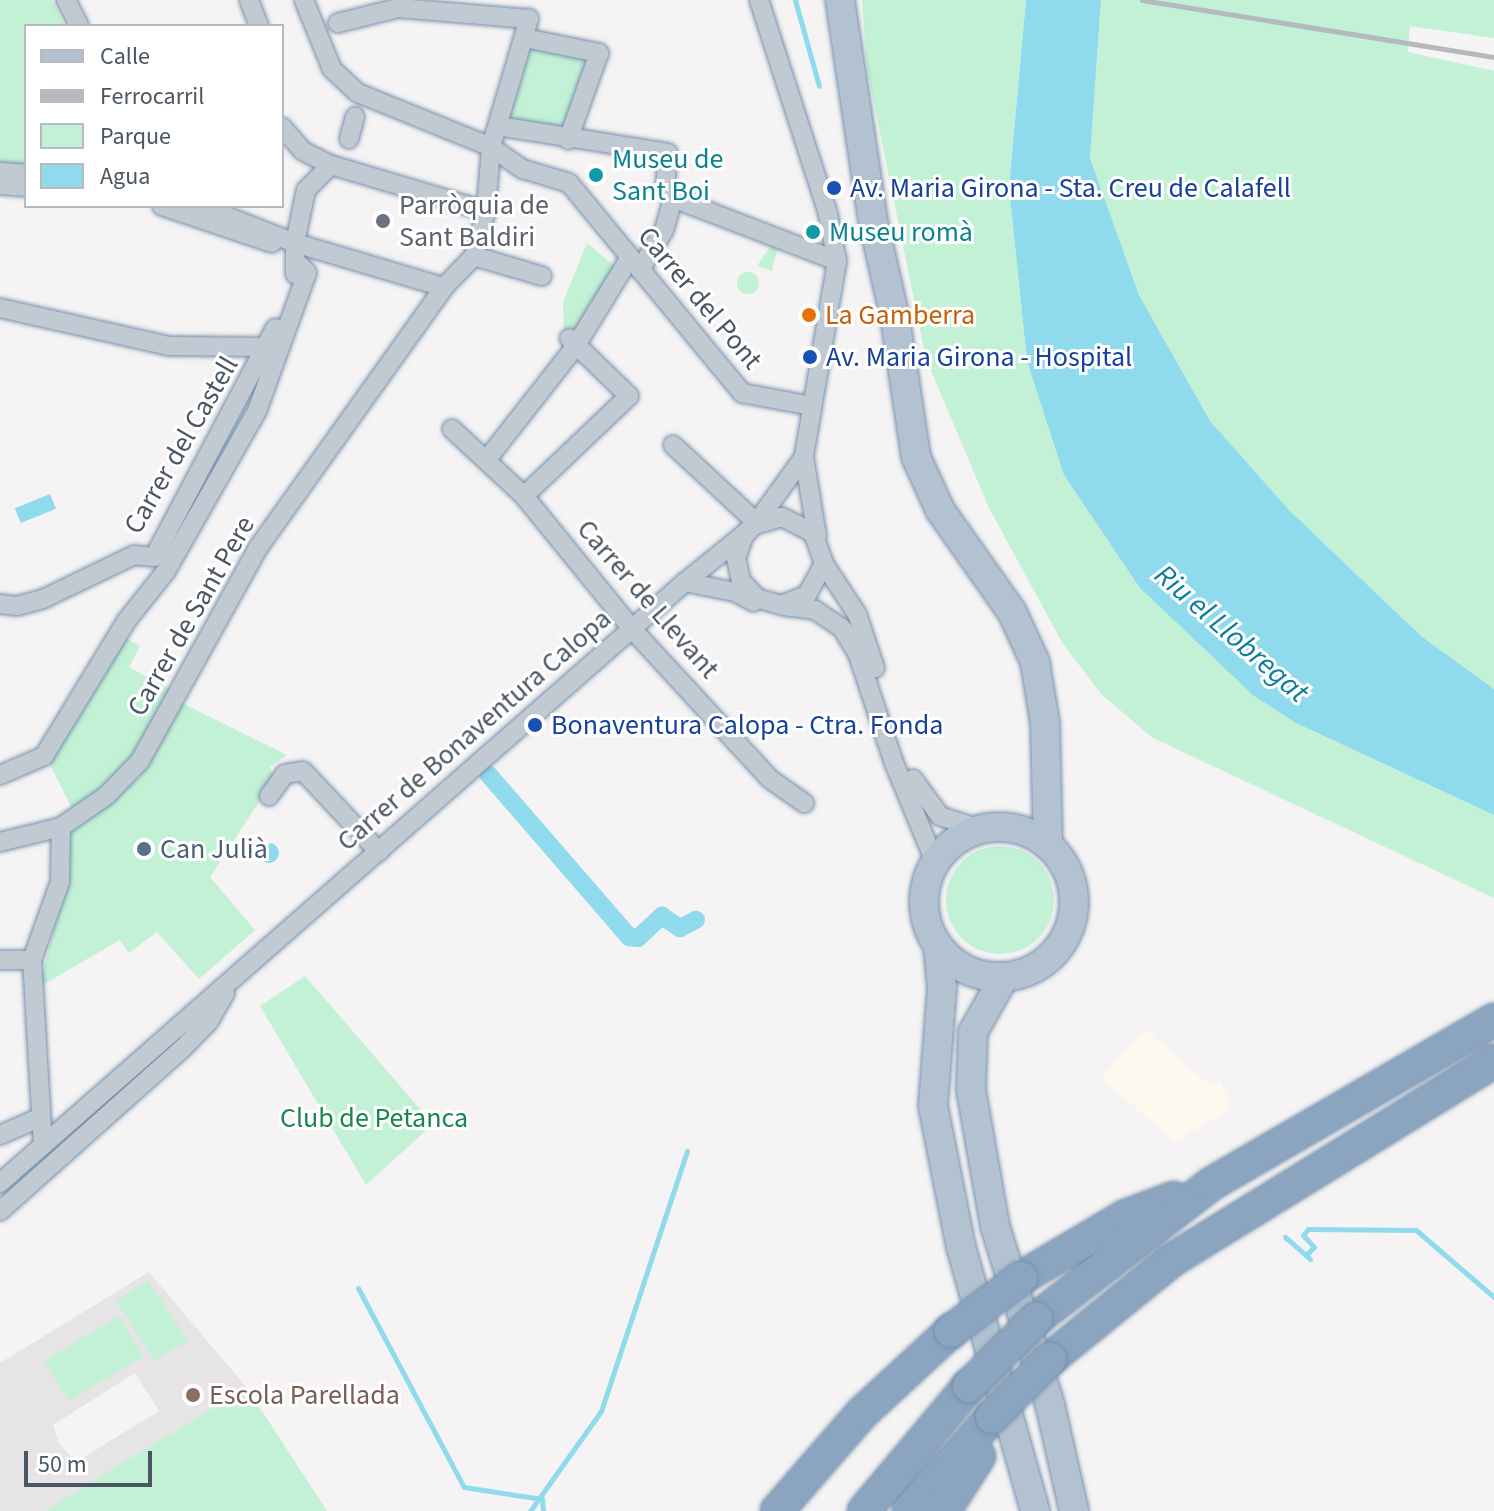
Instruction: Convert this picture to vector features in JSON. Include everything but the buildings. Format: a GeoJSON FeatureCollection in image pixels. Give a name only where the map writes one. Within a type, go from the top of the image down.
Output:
{"type":"FeatureCollection","features":[{"type":"Feature","properties":{"kind":"highway"},"geometry":{"type":"LineString","coordinates":[[864,1511],[969,1386],[1036,1319],[1211,1184],[1494,1020]]}},
{"type":"Feature","properties":{"kind":"highway"},"geometry":{"type":"LineString","coordinates":[[909,1511],[1051,1366],[1172,1260],[1494,1061]]}},
{"type":"Feature","properties":{"kind":"highway"},"geometry":{"type":"LineString","coordinates":[[777,1511],[861,1414],[951,1331],[1021,1278],[1124,1217],[1211,1184]]}},
{"type":"Feature","properties":{"kind":"highway"},"geometry":{"type":"LineString","coordinates":[[944,1511],[994,1425]]}},
{"type":"Feature","properties":{"kind":"main road"},"geometry":{"type":"LineString","coordinates":[[840,0],[916,457],[940,510],[998,590],[1030,650],[1045,723],[1048,845]]}},
{"type":"Feature","properties":{"kind":"main road"},"geometry":{"type":"LineString","coordinates":[[990,828],[1047,775]]}},
{"type":"Feature","properties":{"kind":"main road"},"geometry":{"type":"LineString","coordinates":[[938,946],[963,968],[1004,977],[1049,958],[1071,923],[1071,882],[1048,845],[1025,831],[990,828],[957,839],[935,862],[924,904],[938,946],[942,988],[933,1106],[961,1247],[1035,1511]]}},
{"type":"Feature","properties":{"kind":"main road"},"geometry":{"type":"LineString","coordinates":[[1004,977],[973,1032],[971,1090],[995,1226],[1050,1405],[1074,1511]]}},
{"type":"Feature","properties":{"kind":"street"},"geometry":{"type":"LineString","coordinates":[[66,0],[78,24]]}},
{"type":"Feature","properties":{"kind":"street"},"geometry":{"type":"LineString","coordinates":[[249,0],[258,24]]}},
{"type":"Feature","properties":{"kind":"street","name":"Carrer del Pont"},"geometry":{"type":"LineString","coordinates":[[304,0],[332,69],[358,93],[485,145],[525,170],[569,183],[742,393],[812,406]]}},
{"type":"Feature","properties":{"kind":"street"},"geometry":{"type":"LineString","coordinates":[[759,0],[828,214],[837,261],[804,457],[824,564],[857,614],[900,749],[921,796],[940,816],[990,828]]}},
{"type":"Feature","properties":{"kind":"street"},"geometry":{"type":"LineString","coordinates":[[338,23],[397,4],[529,19],[499,124],[485,145],[485,214],[474,256],[542,276]]}},
{"type":"Feature","properties":{"kind":"street"},"geometry":{"type":"LineString","coordinates":[[525,38],[599,53],[568,140]]}},
{"type":"Feature","properties":{"kind":"street"},"geometry":{"type":"LineString","coordinates":[[349,139],[355,117]]}},
{"type":"Feature","properties":{"kind":"street"},"geometry":{"type":"LineString","coordinates":[[499,124],[536,136],[668,153],[665,189],[673,198],[837,261]]}},
{"type":"Feature","properties":{"kind":"street"},"geometry":{"type":"LineString","coordinates":[[284,131],[303,151],[485,214]]}},
{"type":"Feature","properties":{"kind":"street"},"geometry":{"type":"LineString","coordinates":[[0,775],[44,756],[127,620],[166,571],[257,411],[307,273],[299,264],[295,243],[306,190],[334,163]]}},
{"type":"Feature","properties":{"kind":"street"},"geometry":{"type":"LineString","coordinates":[[0,172],[24,174]]}},
{"type":"Feature","properties":{"kind":"street"},"geometry":{"type":"LineString","coordinates":[[0,185],[24,187]]}},
{"type":"Feature","properties":{"kind":"street"},"geometry":{"type":"LineString","coordinates":[[488,458],[572,343],[664,230],[673,198]]}},
{"type":"Feature","properties":{"kind":"street"},"geometry":{"type":"LineString","coordinates":[[167,208],[261,243],[295,243]]}},
{"type":"Feature","properties":{"kind":"street"},"geometry":{"type":"LineString","coordinates":[[206,208],[295,243],[444,287]]}},
{"type":"Feature","properties":{"kind":"street","name":"Carrer de Sant Pere"},"geometry":{"type":"LineString","coordinates":[[0,842],[61,827],[106,796],[140,761],[258,548],[331,452],[444,287],[474,256]]}},
{"type":"Feature","properties":{"kind":"street","name":"Carrer del Castell"},"geometry":{"type":"LineString","coordinates":[[0,604],[17,606],[43,599],[134,555],[154,557],[268,347],[299,264]]}},
{"type":"Feature","properties":{"kind":"street","name":"Carrer del Castell"},"geometry":{"type":"LineString","coordinates":[[0,308],[168,346],[268,347]]}},
{"type":"Feature","properties":{"kind":"street"},"geometry":{"type":"LineString","coordinates":[[524,496],[629,396],[572,343]]}},
{"type":"Feature","properties":{"kind":"street","name":"Carrer de Llevant"},"geometry":{"type":"LineString","coordinates":[[452,429],[488,458],[524,496],[632,629],[770,779],[804,803]]}},
{"type":"Feature","properties":{"kind":"street"},"geometry":{"type":"LineString","coordinates":[[673,445],[752,526]]}},
{"type":"Feature","properties":{"kind":"street"},"geometry":{"type":"LineString","coordinates":[[804,457],[737,551],[738,574],[751,594],[772,604],[790,603],[807,595],[824,564]]}},
{"type":"Feature","properties":{"kind":"street","name":"Carrer de Bonaventura Calopa"},"geometry":{"type":"LineString","coordinates":[[0,1183],[752,526],[782,517],[802,524],[818,539]]}},
{"type":"Feature","properties":{"kind":"street"},"geometry":{"type":"LineString","coordinates":[[685,582],[772,604],[815,610],[842,628],[858,655],[894,763],[935,862]]}},
{"type":"Feature","properties":{"kind":"street"},"geometry":{"type":"LineString","coordinates":[[269,796],[275,784],[293,765],[379,852]]}},
{"type":"Feature","properties":{"kind":"street"},"geometry":{"type":"LineString","coordinates":[[43,1145],[32,960],[60,882],[61,827]]}},
{"type":"Feature","properties":{"kind":"street"},"geometry":{"type":"LineString","coordinates":[[0,960],[32,960]]}},
{"type":"Feature","properties":{"kind":"street","name":"Carrer de Bonaventura Calopa"},"geometry":{"type":"LineString","coordinates":[[0,1211],[209,1021],[239,975]]}},
{"type":"Feature","properties":{"kind":"street","name":"Carrer de Bonaventura Calopa"},"geometry":{"type":"LineString","coordinates":[[171,1034],[190,1023],[209,1021]]}},
{"type":"Feature","properties":{"kind":"street"},"geometry":{"type":"LineString","coordinates":[[0,1135],[39,1118]]}},
{"type":"Feature","properties":{"kind":"shaded area"},"geometry":{"type":"Polygon","coordinates":[[[1144,1029],[1214,1088],[1219,1081],[1229,1097],[1228,1111],[1174,1142],[1102,1078],[1144,1029]]]}},
{"type":"Feature","properties":{"kind":"shaded area","name":"Escola Parellada"},"geometry":{"type":"Polygon","coordinates":[[[149,1272],[247,1388],[46,1511],[0,1511],[0,1363],[149,1272]],[[135,1373],[53,1425],[59,1443],[76,1462],[159,1411],[135,1373]]]}},
{"type":"Feature","properties":{"kind":"green space"},"geometry":{"type":"Polygon","coordinates":[[[0,0],[52,0],[64,24],[24,24],[24,168],[0,165],[0,0]]]}},
{"type":"Feature","properties":{"kind":"green space"},"geometry":{"type":"Polygon","coordinates":[[[862,0],[1026,0],[1009,187],[1027,361],[1254,696],[1296,723],[1494,815],[1494,898],[1153,738],[1102,695],[1063,644],[989,508],[926,359],[867,68],[862,0]]]}},
{"type":"Feature","properties":{"kind":"green space"},"geometry":{"type":"Polygon","coordinates":[[[1101,0],[1494,0],[1494,38],[1410,26],[1408,52],[1494,71],[1494,689],[1421,636],[1289,510],[1210,421],[1139,295],[1090,158],[1101,0]]]}},
{"type":"Feature","properties":{"kind":"green space"},"geometry":{"type":"Polygon","coordinates":[[[531,47],[594,57],[564,136],[507,124],[531,47]]]}},
{"type":"Feature","properties":{"kind":"green space"},"geometry":{"type":"Polygon","coordinates":[[[587,243],[617,268],[575,337],[564,339],[563,302],[587,243]]]}},
{"type":"Feature","properties":{"kind":"green space"},"geometry":{"type":"Polygon","coordinates":[[[772,244],[778,246],[772,271],[757,266],[772,244]]]}},
{"type":"Feature","properties":{"kind":"green space"},"geometry":{"type":"Polygon","coordinates":[[[748,272],[756,275],[759,283],[756,291],[748,294],[740,291],[737,283],[740,275],[748,272]]]}},
{"type":"Feature","properties":{"kind":"green space"},"geometry":{"type":"Polygon","coordinates":[[[123,637],[140,646],[129,667],[171,690],[130,765],[73,810],[47,759],[123,637]]]}},
{"type":"Feature","properties":{"kind":"green space"},"geometry":{"type":"Polygon","coordinates":[[[182,703],[287,755],[270,767],[274,779],[210,877],[255,930],[199,979],[157,932],[129,953],[120,940],[39,987],[67,880],[68,835],[140,777],[182,703]]]}},
{"type":"Feature","properties":{"kind":"green space"},"geometry":{"type":"Polygon","coordinates":[[[1000,846],[1021,850],[1038,862],[1050,879],[1054,900],[1050,921],[1038,938],[1021,950],[1000,954],[979,950],[962,938],[950,921],[946,900],[950,879],[962,862],[979,850],[1000,846]]]}},
{"type":"Feature","properties":{"kind":"green space","name":"Club de Petanca"},"geometry":{"type":"Polygon","coordinates":[[[305,976],[433,1124],[366,1185],[260,1006],[305,976]]]}},
{"type":"Feature","properties":{"kind":"green space"},"geometry":{"type":"Polygon","coordinates":[[[171,1045],[174,1048],[39,1167],[36,1163],[171,1045]]]}},
{"type":"Feature","properties":{"kind":"green space"},"geometry":{"type":"Polygon","coordinates":[[[148,1280],[187,1340],[155,1361],[116,1301],[148,1280]]]}},
{"type":"Feature","properties":{"kind":"green space"},"geometry":{"type":"Polygon","coordinates":[[[119,1316],[143,1356],[69,1401],[44,1361],[119,1316]]]}},
{"type":"Feature","properties":{"kind":"green space"},"geometry":{"type":"Polygon","coordinates":[[[247,1388],[327,1511],[46,1511],[101,1476],[247,1388]]]}},
{"type":"Feature","properties":{"kind":"water","name":"Riu el Llobregat"},"geometry":{"type":"Polygon","coordinates":[[[1026,0],[1101,0],[1090,158],[1139,295],[1210,421],[1289,510],[1421,636],[1494,689],[1494,815],[1296,723],[1254,696],[1140,588],[1064,475],[1027,361],[1009,187],[1026,0]]]}},
{"type":"Feature","properties":{"kind":"water"},"geometry":{"type":"Polygon","coordinates":[[[50,494],[56,509],[21,523],[15,508],[50,494]]]}},
{"type":"Feature","properties":{"kind":"water"},"geometry":{"type":"Polygon","coordinates":[[[269,843],[276,846],[279,853],[276,860],[269,863],[262,860],[259,853],[262,846],[269,843]]]}},
{"type":"Feature","properties":{"kind":"waterway"},"geometry":{"type":"LineString","coordinates":[[795,0],[819,86]]}},
{"type":"Feature","properties":{"kind":"waterway"},"geometry":{"type":"LineString","coordinates":[[488,774],[629,937],[638,938],[662,916],[680,928],[696,920]]}},
{"type":"Feature","properties":{"kind":"waterway"},"geometry":{"type":"LineString","coordinates":[[530,1511],[601,1411],[687,1151]]}},
{"type":"Feature","properties":{"kind":"waterway"},"geometry":{"type":"LineString","coordinates":[[1310,1259],[1306,1255],[1314,1247],[1303,1235],[1308,1229],[1416,1230],[1494,1297]]}},
{"type":"Feature","properties":{"kind":"waterway"},"geometry":{"type":"LineString","coordinates":[[1285,1237],[1306,1255]]}},
{"type":"Feature","properties":{"kind":"waterway"},"geometry":{"type":"LineString","coordinates":[[358,1288],[464,1487],[542,1499],[543,1511]]}},
{"type":"Feature","properties":{"kind":"railway"},"geometry":{"type":"LineString","coordinates":[[1142,0],[1494,57]]}},
{"type":"Feature","properties":{"kind":"place","name":"Museu de Sant Boi"},"geometry":{"type":"Point","coordinates":[596,175]}},
{"type":"Feature","properties":{"kind":"place","name":"Av. Maria Girona - Sta. Creu de Calafell"},"geometry":{"type":"Point","coordinates":[834,188]}},
{"type":"Feature","properties":{"kind":"place","name":"Parròquia de Sant Baldiri"},"geometry":{"type":"Point","coordinates":[383,221]}},
{"type":"Feature","properties":{"kind":"place","name":"Museu romà"},"geometry":{"type":"Point","coordinates":[813,232]}},
{"type":"Feature","properties":{"kind":"place","name":"La Gamberra"},"geometry":{"type":"Point","coordinates":[809,315]}},
{"type":"Feature","properties":{"kind":"place","name":"Av. Maria Girona - Hospital"},"geometry":{"type":"Point","coordinates":[810,357]}},
{"type":"Feature","properties":{"kind":"place","name":"Bonaventura Calopa - Ctra. Fonda"},"geometry":{"type":"Point","coordinates":[535,725]}},
{"type":"Feature","properties":{"kind":"place","name":"Can Julià"},"geometry":{"type":"Point","coordinates":[144,849]}},
{"type":"Feature","properties":{"kind":"place","name":"Escola Parellada"},"geometry":{"type":"Point","coordinates":[193,1395]}}]}
